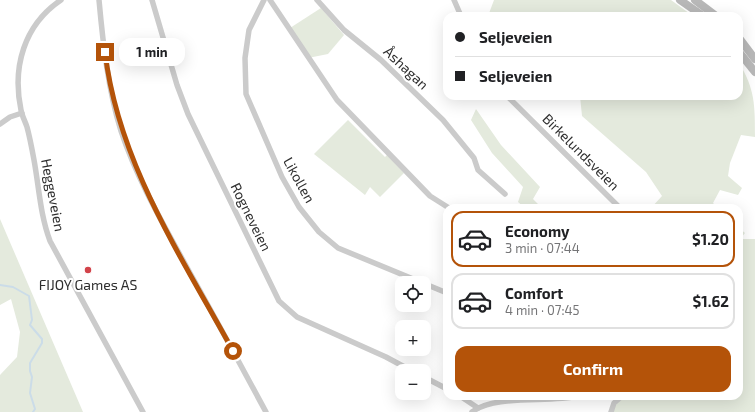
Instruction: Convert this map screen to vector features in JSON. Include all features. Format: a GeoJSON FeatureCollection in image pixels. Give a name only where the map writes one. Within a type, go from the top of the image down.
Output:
{"type":"FeatureCollection","features":[{"type":"Feature","properties":{"kind":"main road"},"geometry":{"type":"LineString","coordinates":[[680,0],[697,12]]}},
{"type":"Feature","properties":{"kind":"main road"},"geometry":{"type":"LineString","coordinates":[[694,0],[710,12]]}},
{"type":"Feature","properties":{"kind":"main road"},"geometry":{"type":"LineString","coordinates":[[743,43],[755,59]]}},
{"type":"Feature","properties":{"kind":"main road"},"geometry":{"type":"LineString","coordinates":[[743,57],[755,72]]}},
{"type":"Feature","properties":{"kind":"street","name":"Heggeveien"},"geometry":{"type":"LineString","coordinates":[[61,0],[41,18],[30,34],[22,50],[18,71],[22,113],[29,135],[43,217],[50,241],[144,412]]}},
{"type":"Feature","properties":{"kind":"street"},"geometry":{"type":"LineString","coordinates":[[99,0],[107,73],[111,94],[121,131],[136,170],[172,240],[266,412]]}},
{"type":"Feature","properties":{"kind":"street","name":"Rogneveien"},"geometry":{"type":"LineString","coordinates":[[152,0],[177,86],[188,114],[279,301],[292,313],[304,320],[399,364]]}},
{"type":"Feature","properties":{"kind":"street","name":"Likollen"},"geometry":{"type":"LineString","coordinates":[[264,0],[249,30],[245,58],[246,94],[282,177],[299,207],[319,232],[338,248],[443,291]]}},
{"type":"Feature","properties":{"kind":"street"},"geometry":{"type":"LineString","coordinates":[[270,0],[337,100],[430,196],[443,204]]}},
{"type":"Feature","properties":{"kind":"street","name":"Åshagan"},"geometry":{"type":"LineString","coordinates":[[317,0],[344,30],[381,60],[443,120],[474,158],[478,170],[505,194]]}},
{"type":"Feature","properties":{"kind":"street"},"geometry":{"type":"LineString","coordinates":[[454,0],[459,12]]}},
{"type":"Feature","properties":{"kind":"street","name":"Birkelundsveien"},"geometry":{"type":"LineString","coordinates":[[511,100],[616,204]]}},
{"type":"Feature","properties":{"kind":"street"},"geometry":{"type":"LineString","coordinates":[[0,124],[10,117],[22,113]]}},
{"type":"Feature","properties":{"kind":"street"},"geometry":{"type":"LineString","coordinates":[[431,381],[443,387]]}},
{"type":"Feature","properties":{"kind":"street"},"geometry":{"type":"LineString","coordinates":[[466,400],[478,408]]}},
{"type":"Feature","properties":{"kind":"street"},"geometry":{"type":"LineString","coordinates":[[472,412],[494,402],[540,400]]}},
{"type":"Feature","properties":{"kind":"street"},"geometry":{"type":"LineString","coordinates":[[611,412],[614,404],[618,400]]}},
{"type":"Feature","properties":{"kind":"shaded area"},"geometry":{"type":"Polygon","coordinates":[[[494,0],[671,0],[688,12],[490,12],[494,0]]]}},
{"type":"Feature","properties":{"kind":"shaded area"},"geometry":{"type":"Polygon","coordinates":[[[321,8],[344,35],[328,54],[308,58],[290,28],[321,8]]]}},
{"type":"Feature","properties":{"kind":"shaded area"},"geometry":{"type":"Polygon","coordinates":[[[743,70],[753,98],[755,137],[741,135],[730,163],[728,176],[742,188],[738,195],[720,190],[713,203],[714,204],[655,204],[662,196],[646,172],[582,116],[580,100],[743,100],[743,70]]]}},
{"type":"Feature","properties":{"kind":"shaded area"},"geometry":{"type":"Polygon","coordinates":[[[476,109],[501,145],[540,187],[533,199],[538,204],[520,204],[518,202],[523,187],[492,153],[471,120],[476,109]]]}},
{"type":"Feature","properties":{"kind":"shaded area"},"geometry":{"type":"Polygon","coordinates":[[[348,120],[385,157],[387,155],[404,173],[380,197],[370,187],[365,195],[314,154],[348,120]]]}},
{"type":"Feature","properties":{"kind":"shaded area"},"geometry":{"type":"Polygon","coordinates":[[[0,219],[83,412],[0,412],[0,375],[17,357],[20,332],[11,299],[0,305],[0,219]]]}},
{"type":"Feature","properties":{"kind":"shaded area"},"geometry":{"type":"Polygon","coordinates":[[[743,239],[755,239],[755,412],[611,412],[619,400],[743,400],[743,239]]]}},
{"type":"Feature","properties":{"kind":"waterway"},"geometry":{"type":"LineString","coordinates":[[0,285],[13,287],[29,296],[32,320],[30,325],[42,339],[42,343],[30,363],[32,377],[30,393],[35,409],[33,412]]}},
{"type":"Feature","properties":{"kind":"place","name":"FIJOY Games AS"},"geometry":{"type":"Point","coordinates":[88,270]}},
{"type":"Feature","properties":{"kind":"route"},"geometry":{"type":"LineString","coordinates":[[105,52],[111,94],[124,140],[136,170],[172,240],[233,351]]}}]}
